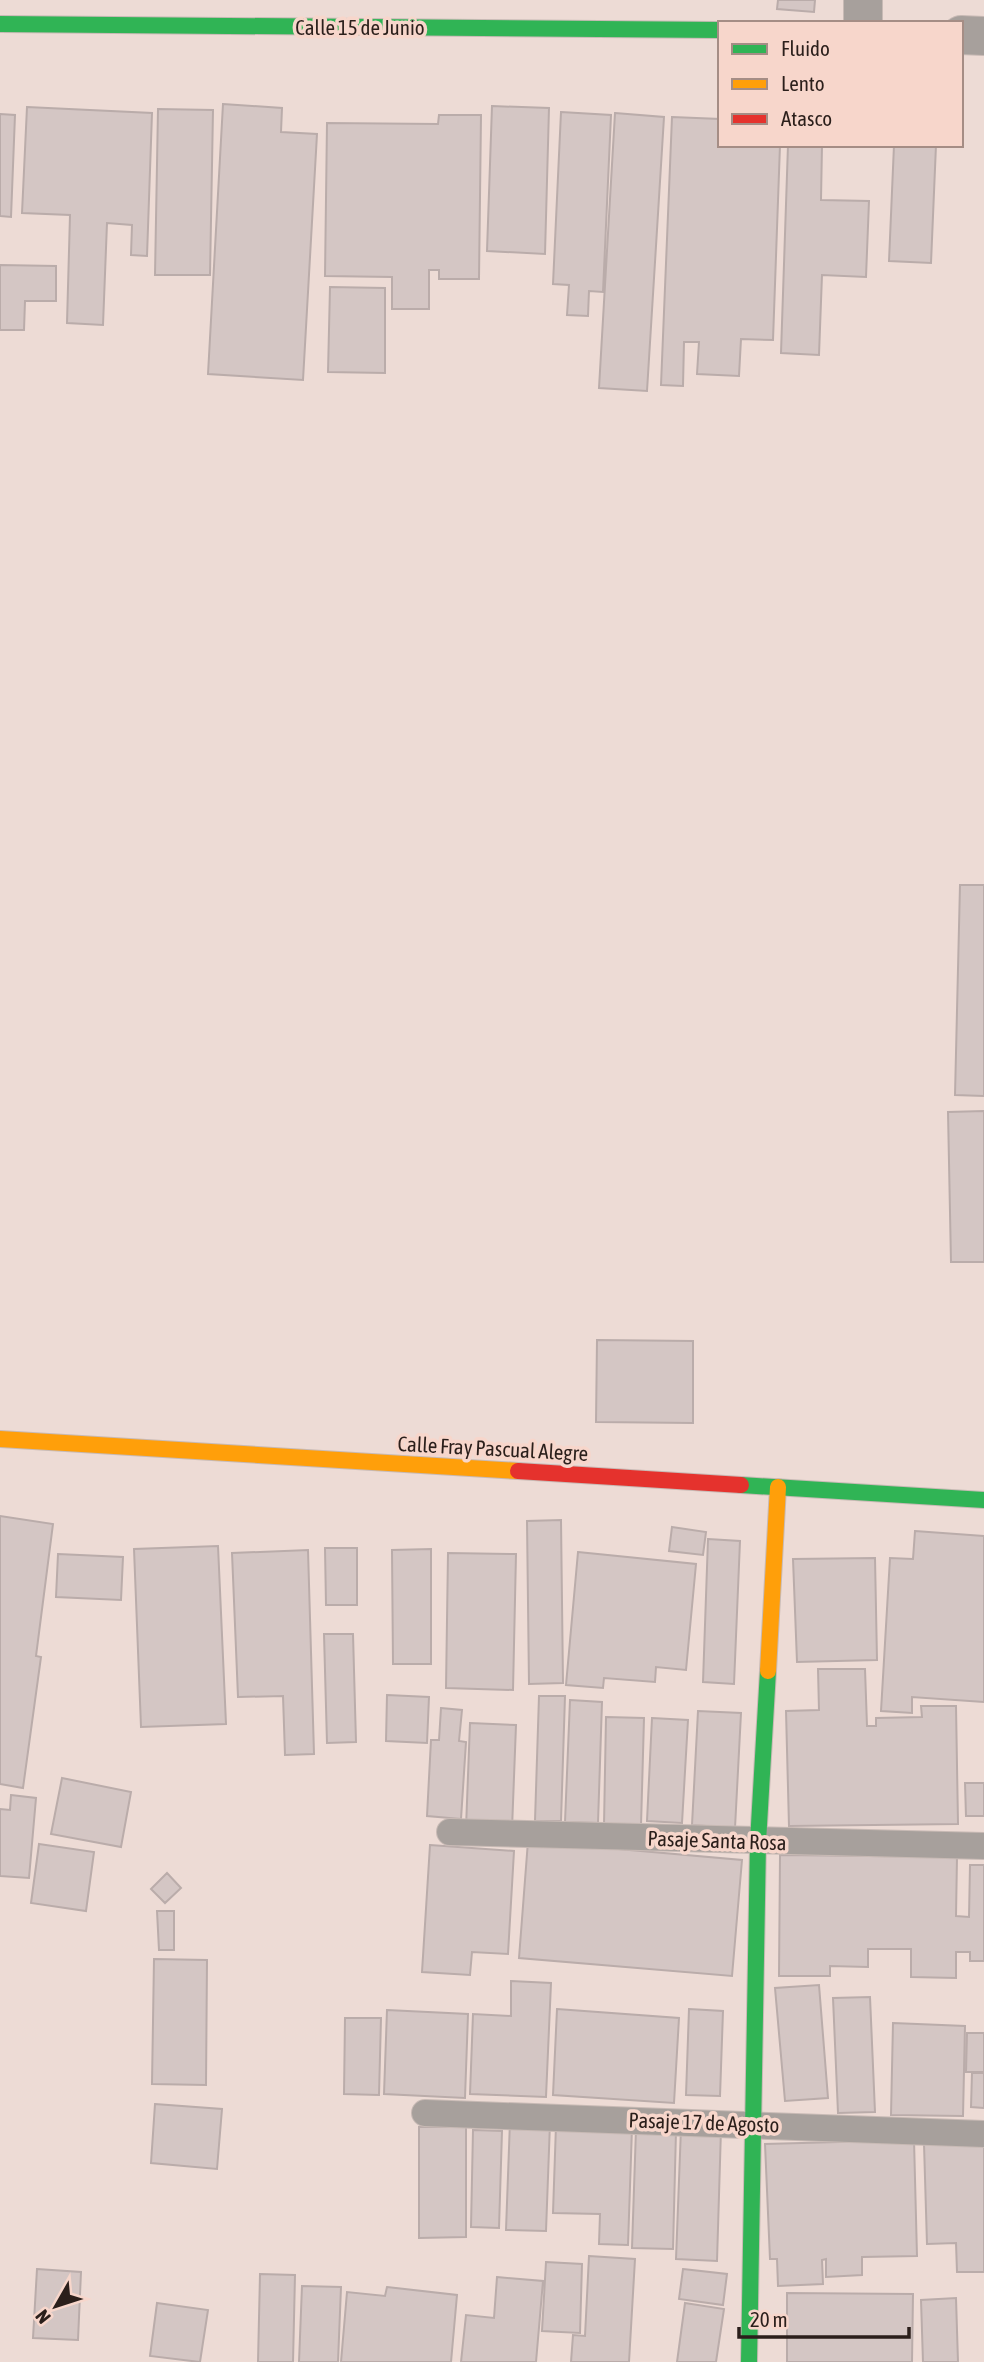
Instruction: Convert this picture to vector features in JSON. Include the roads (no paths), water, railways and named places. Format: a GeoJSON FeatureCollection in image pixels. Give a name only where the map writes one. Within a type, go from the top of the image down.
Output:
{"type":"FeatureCollection","features":[{"type":"Feature","properties":{"kind":"street"},"geometry":{"type":"LineString","coordinates":[[863,0],[863,21]]}},
{"type":"Feature","properties":{"kind":"street","name":"Calle 15 de Junio"},"geometry":{"type":"LineString","coordinates":[[0,24],[718,30]]}},
{"type":"Feature","properties":{"kind":"street"},"geometry":{"type":"LineString","coordinates":[[963,35],[984,36]]}},
{"type":"Feature","properties":{"kind":"street","name":"Calle Fray Pascual Alegre"},"geometry":{"type":"LineString","coordinates":[[0,1439],[984,1500]]}},
{"type":"Feature","properties":{"kind":"street"},"geometry":{"type":"LineString","coordinates":[[749,2362],[758,1842],[778,1487]]}},
{"type":"Feature","properties":{"kind":"lane","name":"Pasaje Santa Rosa"},"geometry":{"type":"LineString","coordinates":[[450,1832],[984,1846]]}},
{"type":"Feature","properties":{"kind":"lane","name":"Pasaje 17 de Agosto"},"geometry":{"type":"LineString","coordinates":[[425,2113],[753,2123],[984,2134]]}}]}
